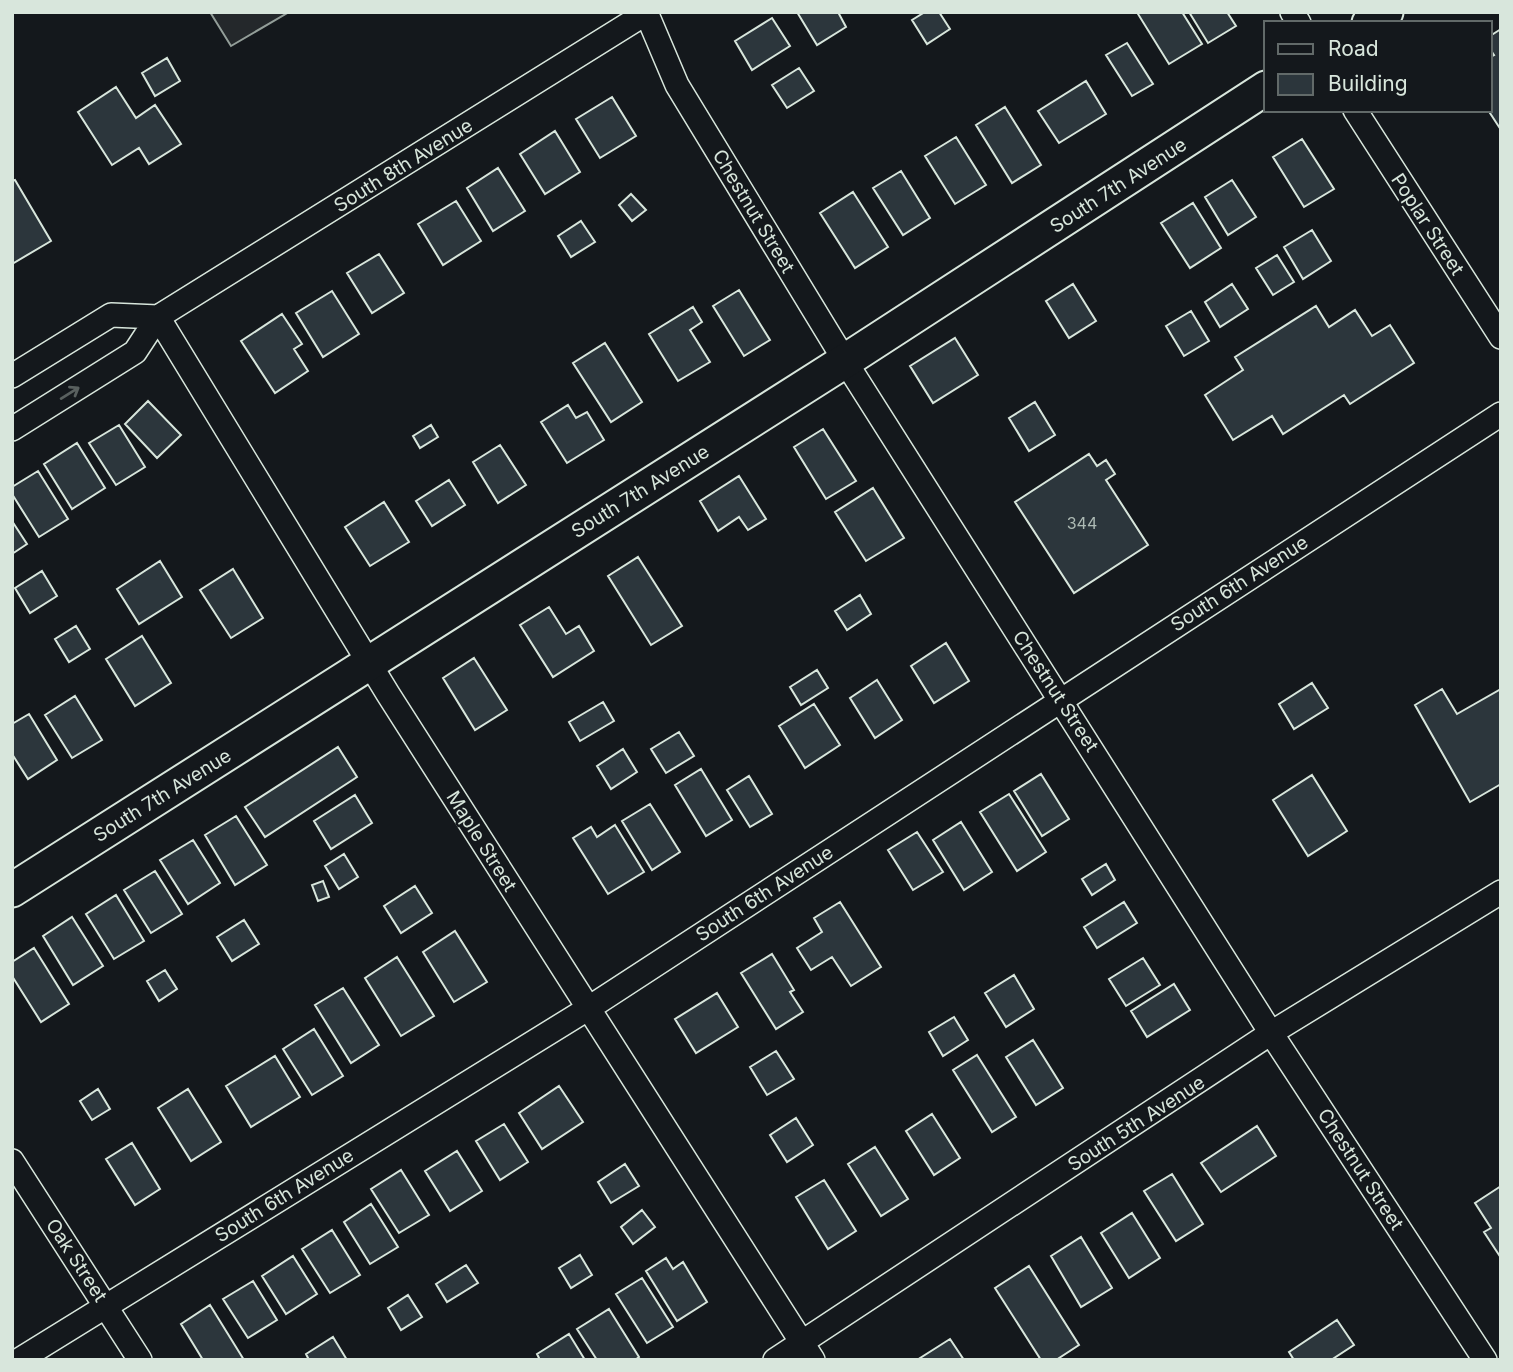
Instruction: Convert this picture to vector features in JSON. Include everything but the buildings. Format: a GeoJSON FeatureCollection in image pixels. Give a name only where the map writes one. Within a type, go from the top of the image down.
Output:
{"type":"FeatureCollection","features":[{"type":"Feature","properties":{"kind":"street","name":"South 8th Avenue"},"geometry":{"type":"LineString","coordinates":[[12,429],[135,352],[158,317],[647,13]]}},
{"type":"Feature","properties":{"kind":"street","name":"Chestnut Street"},"geometry":{"type":"LineString","coordinates":[[647,13],[677,85],[845,361],[1271,1033],[1485,1360]]}},
{"type":"Feature","properties":{"kind":"street","name":"South 7th Avenue"},"geometry":{"type":"LineString","coordinates":[[12,890],[845,361],[1264,90]]}},
{"type":"Feature","properties":{"kind":"street","name":"Poplar Street"},"geometry":{"type":"LineString","coordinates":[[1356,112],[1501,337]]}},
{"type":"Feature","properties":{"kind":"street"},"geometry":{"type":"LineString","coordinates":[[12,376],[111,314],[158,317]]}},
{"type":"Feature","properties":{"kind":"street","name":"Maple Street"},"geometry":{"type":"LineString","coordinates":[[158,317],[369,663],[808,1351]]}},
{"type":"Feature","properties":{"kind":"street","name":"South 6th Avenue"},"geometry":{"type":"LineString","coordinates":[[19,1360],[589,1008],[1501,414]]}},
{"type":"Feature","properties":{"kind":"street","name":"South 5th Avenue"},"geometry":{"type":"LineString","coordinates":[[775,1360],[808,1351],[1271,1033],[1501,892]]}},
{"type":"Feature","properties":{"kind":"street","name":"Oak Street"},"geometry":{"type":"LineString","coordinates":[[12,1161],[141,1360]]}},
{"type":"Feature","properties":{"kind":"shaded area"},"geometry":{"type":"Polygon","coordinates":[[[210,12],[289,12],[231,46],[210,12]]]}}]}
